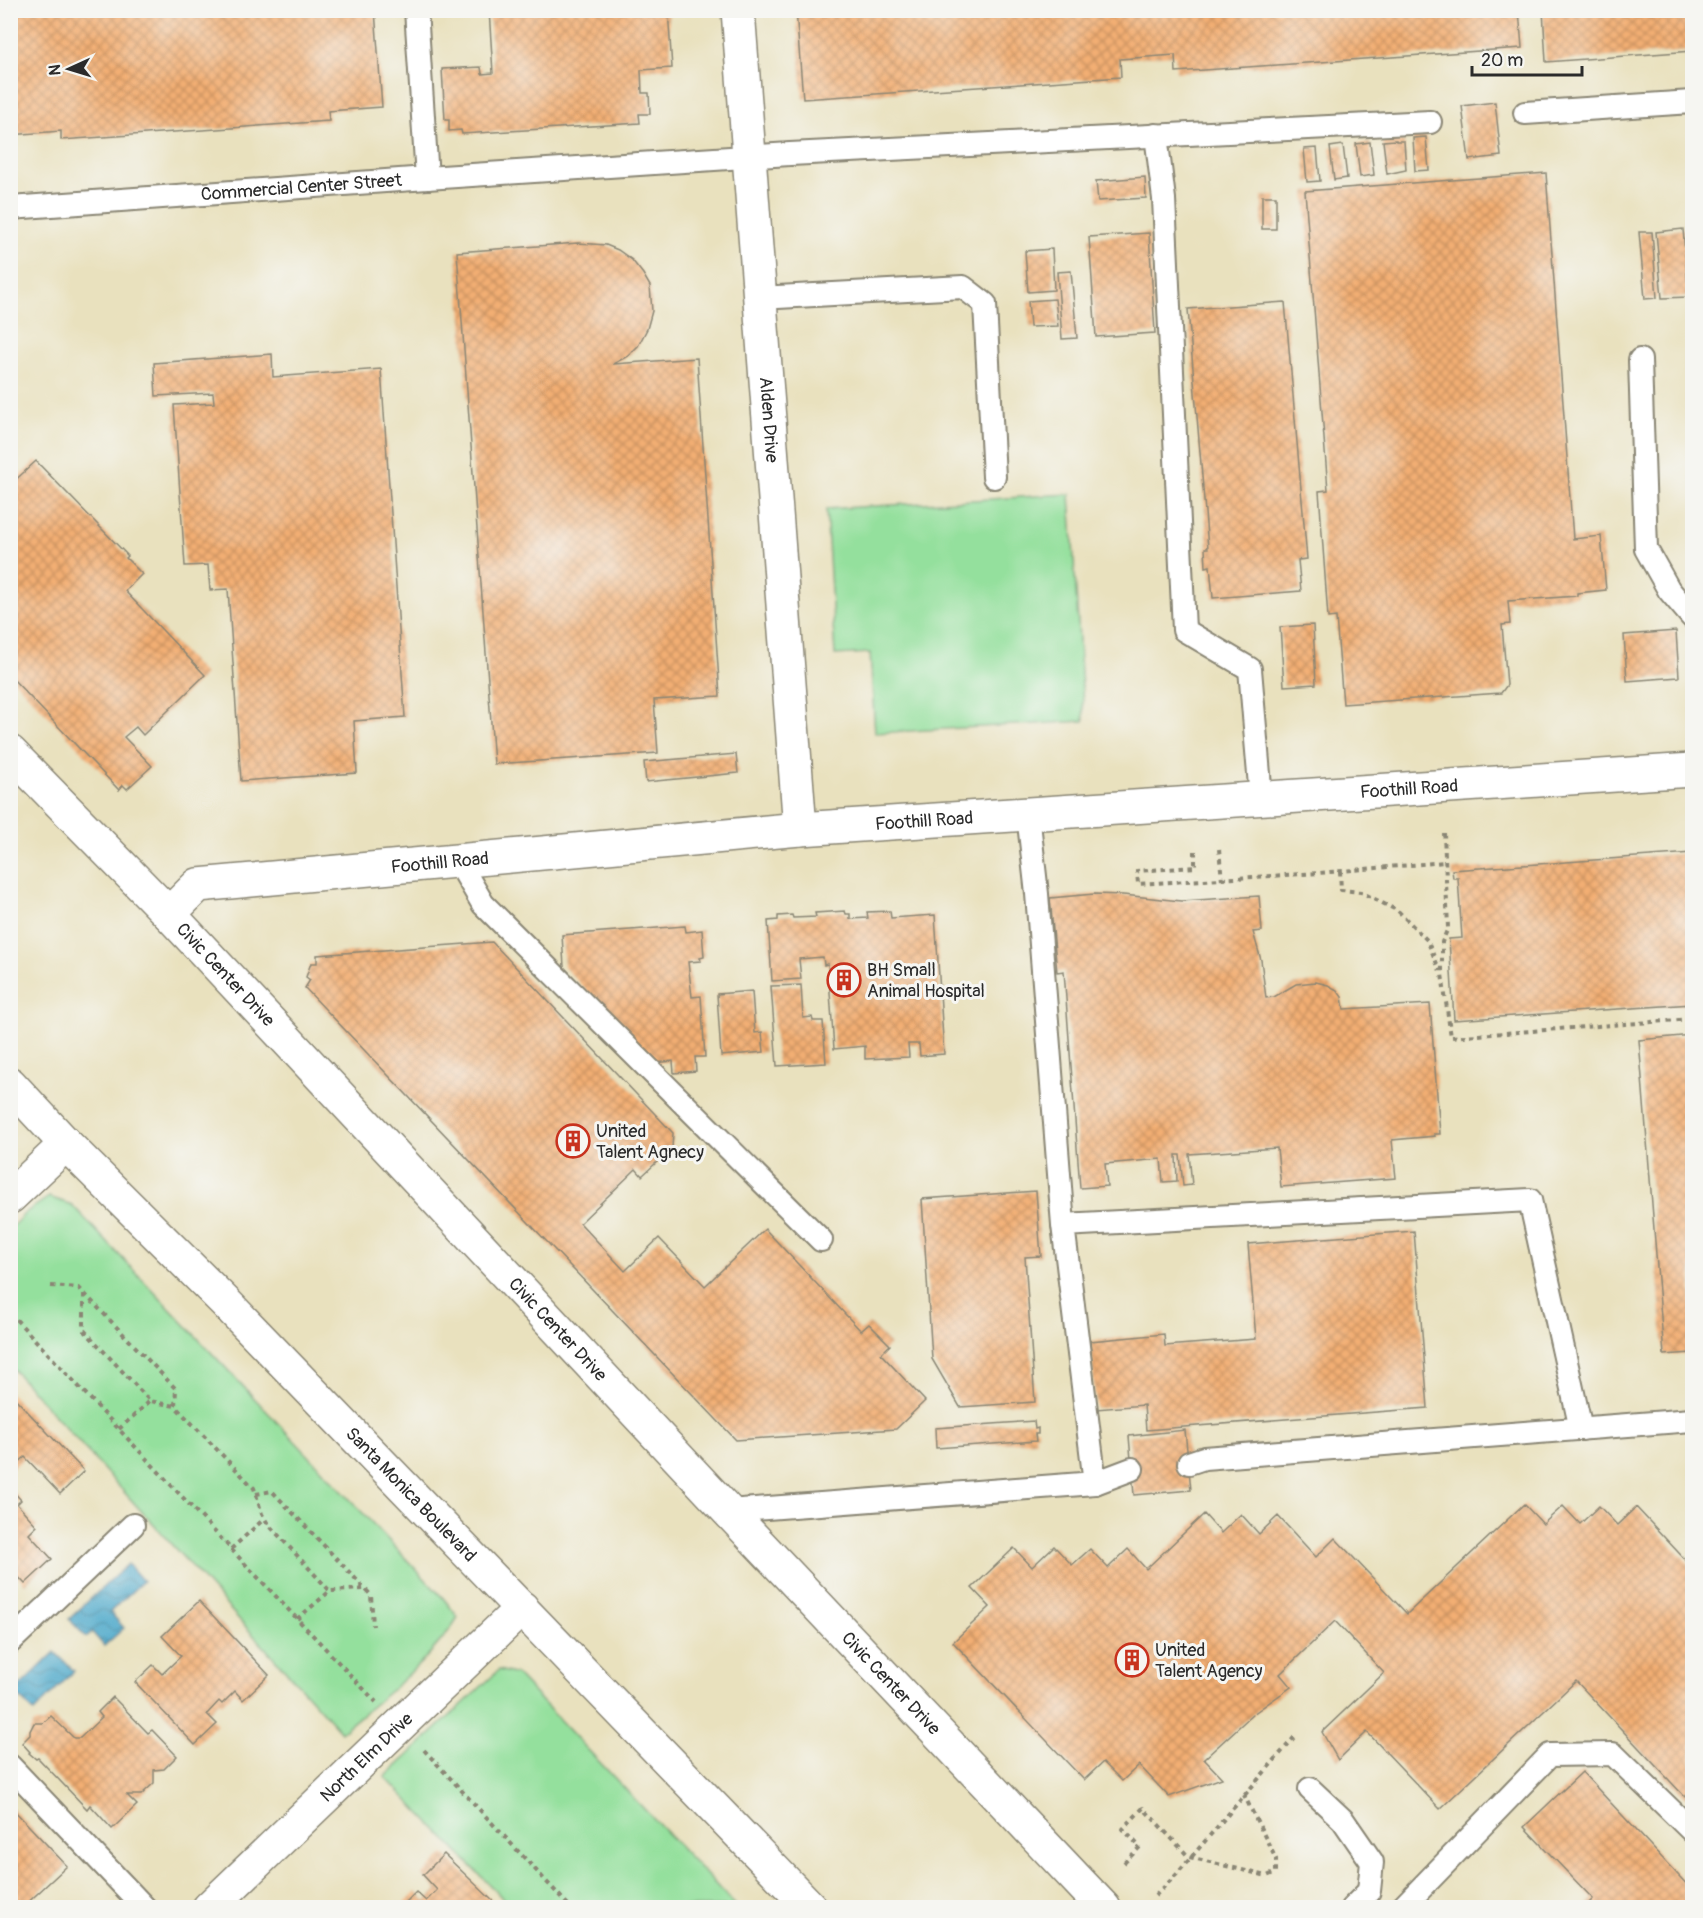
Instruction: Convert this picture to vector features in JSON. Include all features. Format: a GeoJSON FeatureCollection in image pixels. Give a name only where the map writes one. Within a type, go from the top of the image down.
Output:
{"type":"FeatureCollection","features":[{"type":"Feature","properties":{"kind":"street","name":"Alden Drive"},"geometry":{"type":"LineString","coordinates":[[738,10],[800,829]]}},
{"type":"Feature","properties":{"kind":"street","name":"Civic Center Drive"},"geometry":{"type":"LineString","coordinates":[[10,752],[169,914],[728,1511],[1104,1908]]}},
{"type":"Feature","properties":{"kind":"street","name":"Foothill Road"},"geometry":{"type":"LineString","coordinates":[[169,914],[198,885],[800,829],[1692,770]]}},
{"type":"Feature","properties":{"kind":"street","name":"Santa Monica Boulevard"},"geometry":{"type":"LineString","coordinates":[[10,1084],[66,1144],[225,1302],[811,1908]]}},
{"type":"Feature","properties":{"kind":"street"},"geometry":{"type":"LineString","coordinates":[[10,1197],[66,1144]]}},
{"type":"Feature","properties":{"kind":"street","name":"North Elm Drive"},"geometry":{"type":"LineString","coordinates":[[209,1908],[522,1608]]}},
{"type":"Feature","properties":{"kind":"lane","name":"Commercial Center Street"},"geometry":{"type":"LineString","coordinates":[[10,208],[427,178],[416,10]]}},
{"type":"Feature","properties":{"kind":"lane"},"geometry":{"type":"LineString","coordinates":[[1525,113],[1692,102]]}},
{"type":"Feature","properties":{"kind":"lane"},"geometry":{"type":"LineString","coordinates":[[427,178],[748,156],[1430,122]]}},
{"type":"Feature","properties":{"kind":"lane"},"geometry":{"type":"LineString","coordinates":[[1156,135],[1164,199],[1184,630],[1251,669],[1261,798]]}},
{"type":"Feature","properties":{"kind":"lane"},"geometry":{"type":"LineString","coordinates":[[759,298],[963,287],[985,304],[994,477]]}},
{"type":"Feature","properties":{"kind":"lane"},"geometry":{"type":"LineString","coordinates":[[1640,360],[1646,549],[1669,590],[1692,617]]}},
{"type":"Feature","properties":{"kind":"lane"},"geometry":{"type":"LineString","coordinates":[[1028,814],[1037,894],[1063,1225],[1095,1483]]}},
{"type":"Feature","properties":{"kind":"lane"},"geometry":{"type":"LineString","coordinates":[[458,861],[483,904],[820,1240]]}},
{"type":"Feature","properties":{"kind":"lane"},"geometry":{"type":"LineString","coordinates":[[1063,1225],[1530,1200],[1581,1429]]}},
{"type":"Feature","properties":{"kind":"lane"},"geometry":{"type":"LineString","coordinates":[[1189,1463],[1204,1458],[1692,1420]]}},
{"type":"Feature","properties":{"kind":"lane"},"geometry":{"type":"LineString","coordinates":[[728,1511],[1095,1483],[1132,1469]]}},
{"type":"Feature","properties":{"kind":"lane"},"geometry":{"type":"LineString","coordinates":[[10,1642],[133,1525]]}},
{"type":"Feature","properties":{"kind":"lane"},"geometry":{"type":"LineString","coordinates":[[1402,1908],[1550,1755],[1613,1754],[1692,1831]]}},
{"type":"Feature","properties":{"kind":"lane"},"geometry":{"type":"LineString","coordinates":[[10,1766],[145,1908]]}},
{"type":"Feature","properties":{"kind":"lane"},"geometry":{"type":"LineString","coordinates":[[1310,1789],[1343,1820],[1372,1862],[1369,1891],[1352,1908]]}},
{"type":"Feature","properties":{"kind":"path"},"geometry":{"type":"LineString","coordinates":[[1444,833],[1448,928],[1442,942],[1442,974],[1451,1037],[1692,1020]]}},
{"type":"Feature","properties":{"kind":"path"},"geometry":{"type":"LineString","coordinates":[[1219,849],[1222,880]]}},
{"type":"Feature","properties":{"kind":"path"},"geometry":{"type":"LineString","coordinates":[[1195,851],[1195,867],[1137,871],[1138,884],[1222,880],[1445,862]]}},
{"type":"Feature","properties":{"kind":"path"},"geometry":{"type":"LineString","coordinates":[[1340,871],[1341,890],[1361,892],[1398,911],[1427,940],[1442,974]]}},
{"type":"Feature","properties":{"kind":"path"},"geometry":{"type":"LineString","coordinates":[[51,1286],[79,1288],[176,1389],[175,1406]]}},
{"type":"Feature","properties":{"kind":"path"},"geometry":{"type":"LineString","coordinates":[[84,1294],[84,1330],[150,1401],[175,1406],[254,1488],[264,1519],[330,1591]]}},
{"type":"Feature","properties":{"kind":"path"},"geometry":{"type":"LineString","coordinates":[[10,1313],[378,1704]]}},
{"type":"Feature","properties":{"kind":"path"},"geometry":{"type":"LineString","coordinates":[[119,1429],[150,1401]]}},
{"type":"Feature","properties":{"kind":"path"},"geometry":{"type":"LineString","coordinates":[[256,1494],[272,1491],[371,1595],[374,1626]]}},
{"type":"Feature","properties":{"kind":"path"},"geometry":{"type":"LineString","coordinates":[[231,1549],[264,1519]]}},
{"type":"Feature","properties":{"kind":"path"},"geometry":{"type":"LineString","coordinates":[[297,1619],[330,1591],[365,1589]]}},
{"type":"Feature","properties":{"kind":"path"},"geometry":{"type":"LineString","coordinates":[[1155,1896],[1297,1734]]}},
{"type":"Feature","properties":{"kind":"path"},"geometry":{"type":"LineString","coordinates":[[419,1744],[571,1908]]}},
{"type":"Feature","properties":{"kind":"path"},"geometry":{"type":"LineString","coordinates":[[1124,1863],[1140,1847],[1123,1829],[1143,1808],[1190,1857],[1266,1876],[1276,1872],[1276,1859],[1244,1795]]}},
{"type":"Feature","properties":{"kind":"green space"},"geometry":{"type":"Polygon","coordinates":[[[1070,494],[1084,721],[875,733],[870,653],[835,655],[826,509],[1070,494]]]}},
{"type":"Feature","properties":{"kind":"green space"},"geometry":{"type":"Polygon","coordinates":[[[49,1197],[72,1205],[444,1599],[458,1617],[435,1648],[420,1663],[341,1732],[11,1367],[11,1228],[25,1213],[49,1197]]]}},
{"type":"Feature","properties":{"kind":"green space"},"geometry":{"type":"Polygon","coordinates":[[[499,1670],[517,1675],[737,1907],[511,1907],[385,1777],[499,1670]]]}},
{"type":"Feature","properties":{"kind":"water"},"geometry":{"type":"Polygon","coordinates":[[[128,1564],[143,1581],[110,1612],[124,1628],[104,1646],[92,1632],[86,1637],[69,1619],[128,1564]]]}},
{"type":"Feature","properties":{"kind":"water"},"geometry":{"type":"Polygon","coordinates":[[[55,1652],[74,1671],[34,1712],[14,1692],[55,1652]]]}},
{"type":"Feature","properties":{"kind":"building"},"geometry":{"type":"Polygon","coordinates":[[[10,10],[375,10],[382,107],[328,111],[329,121],[61,140],[61,131],[10,135],[10,10]]]}},
{"type":"Feature","properties":{"kind":"building"},"geometry":{"type":"Polygon","coordinates":[[[437,10],[461,10],[461,12],[438,14],[437,10]]]}},
{"type":"Feature","properties":{"kind":"building"},"geometry":{"type":"Polygon","coordinates":[[[489,10],[668,10],[672,68],[641,70],[642,93],[649,93],[650,114],[639,114],[640,123],[462,134],[461,130],[449,131],[449,120],[445,120],[442,69],[481,67],[482,74],[493,73],[489,10]]]}},
{"type":"Feature","properties":{"kind":"building"},"geometry":{"type":"Polygon","coordinates":[[[796,10],[1519,10],[1522,48],[1176,72],[1175,55],[1120,59],[1121,77],[803,99],[796,10]]]}},
{"type":"Feature","properties":{"kind":"building"},"geometry":{"type":"Polygon","coordinates":[[[1543,10],[1692,10],[1692,51],[1546,62],[1543,10]]]}},
{"type":"Feature","properties":{"kind":"building"},"geometry":{"type":"Polygon","coordinates":[[[1495,102],[1501,156],[1469,160],[1462,106],[1495,102]]]}},
{"type":"Feature","properties":{"kind":"building"},"geometry":{"type":"Polygon","coordinates":[[[1426,137],[1429,170],[1415,171],[1413,138],[1426,137]]]}},
{"type":"Feature","properties":{"kind":"building"},"geometry":{"type":"Polygon","coordinates":[[[1383,141],[1404,141],[1406,170],[1387,174],[1383,141]]]}},
{"type":"Feature","properties":{"kind":"building"},"geometry":{"type":"Polygon","coordinates":[[[1370,142],[1374,175],[1360,177],[1356,144],[1370,142]]]}},
{"type":"Feature","properties":{"kind":"building"},"geometry":{"type":"Polygon","coordinates":[[[1343,145],[1347,178],[1334,180],[1330,147],[1343,145]]]}},
{"type":"Feature","properties":{"kind":"building"},"geometry":{"type":"Polygon","coordinates":[[[1317,148],[1320,181],[1307,182],[1304,149],[1317,148]]]}},
{"type":"Feature","properties":{"kind":"building"},"geometry":{"type":"Polygon","coordinates":[[[1546,173],[1573,539],[1601,536],[1606,590],[1577,593],[1577,596],[1508,601],[1510,624],[1502,625],[1507,685],[1501,693],[1343,704],[1336,617],[1328,618],[1319,491],[1328,490],[1305,191],[1546,173]]]}},
{"type":"Feature","properties":{"kind":"building"},"geometry":{"type":"Polygon","coordinates":[[[1145,177],[1146,198],[1098,201],[1096,181],[1145,177]]]}},
{"type":"Feature","properties":{"kind":"building"},"geometry":{"type":"Polygon","coordinates":[[[1262,196],[1276,196],[1276,229],[1262,229],[1262,196]]]}},
{"type":"Feature","properties":{"kind":"building"},"geometry":{"type":"Polygon","coordinates":[[[1683,229],[1689,297],[1662,298],[1656,232],[1683,229]]]}},
{"type":"Feature","properties":{"kind":"building"},"geometry":{"type":"Polygon","coordinates":[[[1639,232],[1652,232],[1657,298],[1645,299],[1639,232]]]}},
{"type":"Feature","properties":{"kind":"building"},"geometry":{"type":"Polygon","coordinates":[[[1149,233],[1155,333],[1096,337],[1089,237],[1149,233]]]}},
{"type":"Feature","properties":{"kind":"building"},"geometry":{"type":"Polygon","coordinates":[[[578,243],[606,245],[618,250],[632,260],[650,286],[652,311],[647,329],[638,346],[628,356],[613,364],[697,358],[720,696],[654,700],[658,753],[494,764],[457,252],[578,243]]]}},
{"type":"Feature","properties":{"kind":"building"},"geometry":{"type":"Polygon","coordinates":[[[1052,249],[1054,290],[1028,292],[1025,251],[1052,249]]]}},
{"type":"Feature","properties":{"kind":"building"},"geometry":{"type":"Polygon","coordinates":[[[1071,271],[1077,338],[1062,339],[1057,272],[1071,271]]]}},
{"type":"Feature","properties":{"kind":"building"},"geometry":{"type":"Polygon","coordinates":[[[1055,299],[1058,326],[1030,327],[1028,301],[1055,299]]]}},
{"type":"Feature","properties":{"kind":"building"},"geometry":{"type":"Polygon","coordinates":[[[1285,302],[1307,559],[1298,560],[1301,591],[1213,598],[1210,566],[1206,567],[1205,548],[1208,548],[1188,309],[1285,302]]]}},
{"type":"Feature","properties":{"kind":"building"},"geometry":{"type":"Polygon","coordinates":[[[272,354],[273,377],[381,369],[405,717],[354,721],[357,773],[241,781],[228,589],[210,590],[208,565],[185,566],[174,405],[214,403],[213,393],[156,396],[154,363],[272,354]]]}},
{"type":"Feature","properties":{"kind":"building"},"geometry":{"type":"Polygon","coordinates":[[[36,461],[128,556],[126,558],[142,574],[125,591],[205,675],[143,735],[136,727],[124,737],[152,766],[127,789],[123,785],[119,790],[10,676],[10,485],[36,461]]]}},
{"type":"Feature","properties":{"kind":"building"},"geometry":{"type":"Polygon","coordinates":[[[1313,625],[1316,684],[1284,686],[1280,627],[1313,625]]]}},
{"type":"Feature","properties":{"kind":"building"},"geometry":{"type":"Polygon","coordinates":[[[1676,631],[1679,677],[1627,681],[1624,635],[1676,631]]]}},
{"type":"Feature","properties":{"kind":"building"},"geometry":{"type":"Polygon","coordinates":[[[736,754],[738,773],[646,782],[644,762],[736,754]]]}},
{"type":"Feature","properties":{"kind":"building"},"geometry":{"type":"Polygon","coordinates":[[[1692,853],[1692,1004],[1454,1020],[1449,939],[1462,938],[1458,878],[1453,878],[1452,870],[1692,853]]]}},
{"type":"Feature","properties":{"kind":"building"},"geometry":{"type":"Polygon","coordinates":[[[1094,894],[1181,901],[1259,896],[1262,931],[1253,932],[1261,960],[1266,998],[1274,997],[1296,984],[1316,982],[1337,990],[1342,997],[1344,1009],[1430,1004],[1440,1134],[1392,1140],[1396,1178],[1281,1187],[1277,1148],[1189,1154],[1192,1185],[1183,1186],[1180,1155],[1176,1155],[1177,1181],[1163,1182],[1161,1159],[1105,1164],[1107,1186],[1080,1188],[1064,971],[1057,972],[1050,898],[1094,894]]]}},
{"type":"Feature","properties":{"kind":"building"},"geometry":{"type":"Polygon","coordinates":[[[845,911],[846,914],[850,914],[850,919],[868,918],[867,912],[890,911],[891,918],[935,915],[944,1054],[920,1056],[919,1044],[908,1044],[909,1057],[865,1059],[865,1046],[834,1049],[828,964],[824,965],[823,957],[799,959],[801,979],[772,981],[768,921],[778,920],[778,916],[816,917],[815,913],[845,911]]]}},
{"type":"Feature","properties":{"kind":"building"},"geometry":{"type":"Polygon","coordinates":[[[685,926],[686,932],[702,930],[704,957],[700,958],[701,961],[688,962],[692,997],[701,996],[705,1057],[695,1057],[696,1071],[674,1073],[673,1061],[655,1063],[564,967],[562,935],[685,926]]]}},
{"type":"Feature","properties":{"kind":"building"},"geometry":{"type":"Polygon","coordinates":[[[492,942],[673,1133],[672,1148],[642,1176],[636,1169],[580,1223],[625,1271],[659,1238],[705,1286],[765,1229],[861,1331],[869,1324],[890,1345],[881,1354],[925,1401],[896,1429],[736,1440],[305,988],[310,980],[306,977],[311,963],[317,963],[317,955],[492,942]]]}},
{"type":"Feature","properties":{"kind":"building","name":"BH Small Animal Hospital"},"geometry":{"type":"Polygon","coordinates":[[[801,985],[803,1018],[812,1017],[813,1021],[823,1021],[826,1063],[777,1066],[771,986],[801,985]]]}},
{"type":"Feature","properties":{"kind":"building"},"geometry":{"type":"Polygon","coordinates":[[[752,991],[755,1033],[762,1032],[764,1052],[721,1056],[717,994],[752,991]]]}},
{"type":"Feature","properties":{"kind":"building"},"geometry":{"type":"Polygon","coordinates":[[[1692,1035],[1692,1353],[1664,1355],[1639,1040],[1692,1035]]]}},
{"type":"Feature","properties":{"kind":"building"},"geometry":{"type":"Polygon","coordinates":[[[1036,1191],[1041,1256],[1025,1257],[1035,1402],[960,1407],[932,1359],[922,1199],[1036,1191]]]}},
{"type":"Feature","properties":{"kind":"building"},"geometry":{"type":"Polygon","coordinates":[[[1414,1231],[1428,1408],[1146,1430],[1144,1405],[1096,1409],[1090,1341],[1164,1334],[1165,1346],[1256,1339],[1248,1244],[1414,1231]]]}},
{"type":"Feature","properties":{"kind":"building"},"geometry":{"type":"Polygon","coordinates":[[[10,1393],[84,1471],[60,1494],[25,1457],[10,1470],[10,1393]]]}},
{"type":"Feature","properties":{"kind":"building"},"geometry":{"type":"Polygon","coordinates":[[[1034,1421],[1035,1429],[1038,1428],[1038,1434],[1035,1434],[1036,1441],[936,1448],[935,1428],[1034,1421]]]}},
{"type":"Feature","properties":{"kind":"building"},"geometry":{"type":"Polygon","coordinates":[[[1185,1430],[1191,1490],[1134,1495],[1129,1436],[1185,1430]]]}},
{"type":"Feature","properties":{"kind":"building"},"geometry":{"type":"Polygon","coordinates":[[[10,1488],[21,1500],[17,1504],[37,1526],[29,1534],[52,1559],[25,1584],[10,1568],[10,1550],[13,1548],[10,1546],[10,1488]]]}},
{"type":"Feature","properties":{"kind":"building","name":"United Talent Agency"},"geometry":{"type":"Polygon","coordinates":[[[1524,1504],[1543,1524],[1563,1506],[1580,1524],[1599,1506],[1617,1525],[1636,1507],[1692,1567],[1692,1790],[1685,1797],[1576,1681],[1440,1809],[1367,1732],[1338,1760],[1322,1732],[1384,1673],[1335,1621],[1280,1674],[1291,1687],[1253,1714],[1204,1759],[1222,1778],[1169,1797],[1139,1765],[1122,1781],[1103,1762],[1084,1780],[953,1642],[990,1607],[972,1588],[1014,1548],[1032,1567],[1054,1546],[1072,1565],[1090,1549],[1108,1568],[1128,1549],[1146,1569],[1204,1514],[1221,1533],[1241,1514],[1259,1534],[1278,1516],[1316,1557],[1335,1538],[1407,1614],[1524,1504]]]}},
{"type":"Feature","properties":{"kind":"building"},"geometry":{"type":"Polygon","coordinates":[[[199,1601],[269,1675],[243,1700],[235,1691],[222,1704],[219,1701],[207,1714],[217,1724],[195,1745],[135,1682],[153,1665],[162,1674],[181,1656],[162,1636],[199,1601]]]}},
{"type":"Feature","properties":{"kind":"building"},"geometry":{"type":"Polygon","coordinates":[[[113,1697],[148,1733],[152,1730],[177,1756],[164,1769],[154,1770],[154,1783],[141,1795],[127,1795],[137,1805],[112,1829],[90,1805],[87,1809],[38,1758],[36,1759],[29,1753],[22,1743],[30,1735],[34,1723],[43,1723],[51,1716],[74,1738],[80,1738],[102,1717],[98,1712],[113,1697]]]}},
{"type":"Feature","properties":{"kind":"building"},"geometry":{"type":"Polygon","coordinates":[[[1582,1772],[1692,1890],[1692,1908],[1584,1908],[1593,1899],[1524,1827],[1582,1772]]]}},
{"type":"Feature","properties":{"kind":"building"},"geometry":{"type":"Polygon","coordinates":[[[10,1806],[67,1866],[22,1908],[10,1908],[10,1806]]]}},
{"type":"Feature","properties":{"kind":"building"},"geometry":{"type":"Polygon","coordinates":[[[444,1854],[496,1904],[493,1908],[405,1908],[403,1905],[416,1892],[426,1901],[437,1890],[423,1875],[444,1854]]]}},
{"type":"Feature","properties":{"kind":"place","name":"BH Small Animal Hospital"},"geometry":{"type":"Point","coordinates":[844,980]}},
{"type":"Feature","properties":{"kind":"place","name":"United Talent Agnecy"},"geometry":{"type":"Point","coordinates":[573,1141]}},
{"type":"Feature","properties":{"kind":"place","name":"United Talent Agency"},"geometry":{"type":"Point","coordinates":[1132,1660]}}]}
